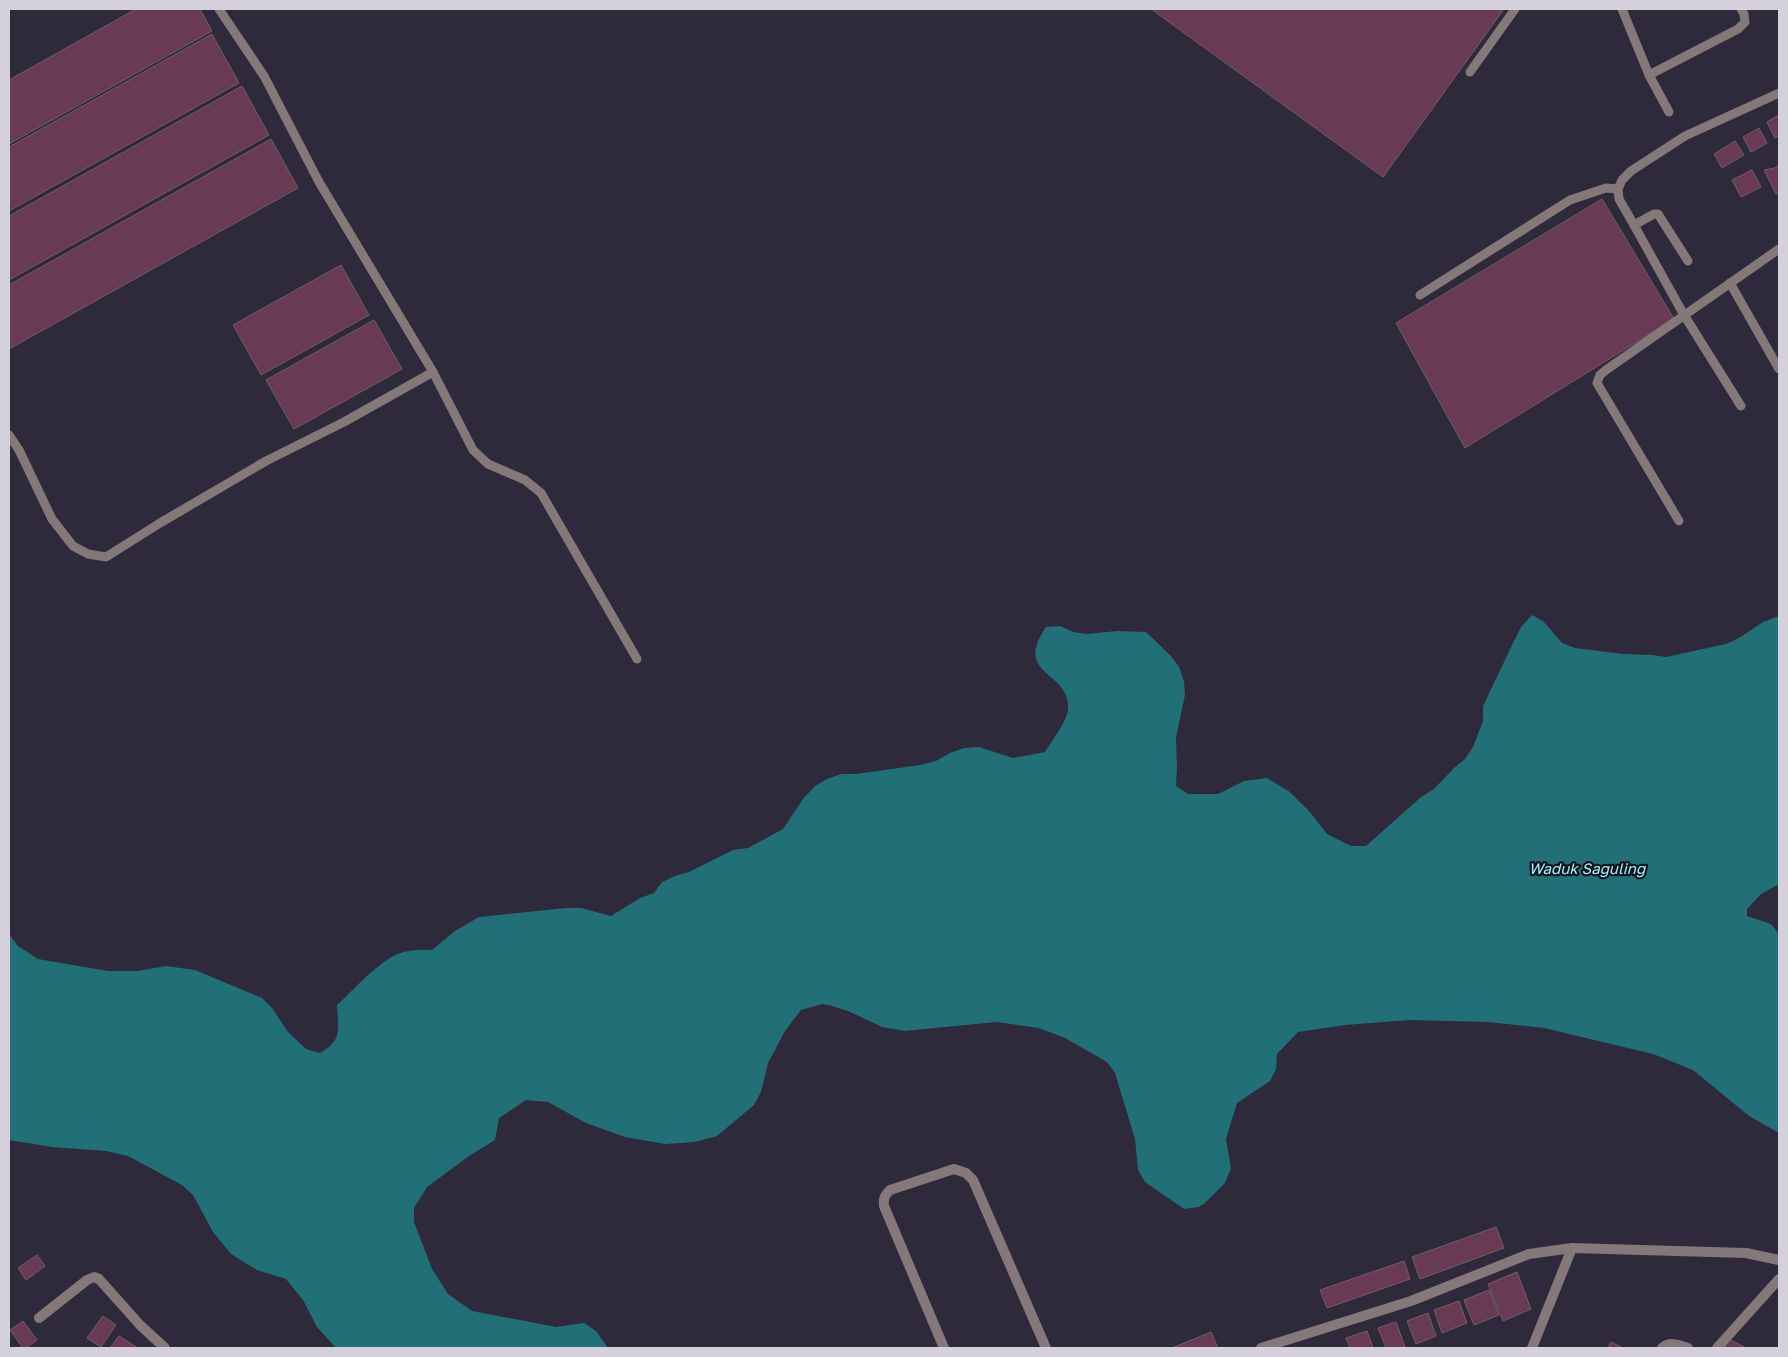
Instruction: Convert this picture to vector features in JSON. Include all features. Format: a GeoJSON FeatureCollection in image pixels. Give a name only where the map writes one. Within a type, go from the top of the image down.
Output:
{"type":"FeatureCollection","features":[{"type":"Feature","properties":{"kind":"street"},"geometry":{"type":"LineString","coordinates":[[944,1348],[883,1200],[890,1190],[954,1169],[966,1173],[973,1180],[1046,1348]]}},
{"type":"Feature","properties":{"kind":"street"},"geometry":{"type":"LineString","coordinates":[[1532,1348],[1572,1248]]}},
{"type":"Feature","properties":{"kind":"street"},"geometry":{"type":"LineString","coordinates":[[1261,1348],[1411,1301],[1529,1254],[1572,1248],[1746,1253],[1779,1260]]}},
{"type":"Feature","properties":{"kind":"street"},"geometry":{"type":"LineString","coordinates":[[40,1318],[94,1277],[107,1286],[140,1325],[165,1348]]}},
{"type":"Feature","properties":{"kind":"street"},"geometry":{"type":"LineString","coordinates":[[1717,1348],[1779,1279]]}},
{"type":"Feature","properties":{"kind":"street"},"geometry":{"type":"LineString","coordinates":[[1662,1348],[1665,1345],[1672,1344],[1688,1348]]}},
{"type":"Feature","properties":{"kind":"lane"},"geometry":{"type":"LineString","coordinates":[[219,9],[264,76],[319,182],[433,372],[473,450],[488,464],[525,480],[541,493],[637,659]]}},
{"type":"Feature","properties":{"kind":"lane"},"geometry":{"type":"LineString","coordinates":[[1470,72],[1515,9]]}},
{"type":"Feature","properties":{"kind":"lane"},"geometry":{"type":"LineString","coordinates":[[1622,9],[1649,75],[1669,112]]}},
{"type":"Feature","properties":{"kind":"lane"},"geometry":{"type":"LineString","coordinates":[[1649,75],[1738,29],[1745,22],[1741,9]]}},
{"type":"Feature","properties":{"kind":"lane"},"geometry":{"type":"LineString","coordinates":[[1741,406],[1684,315],[1619,198],[1618,189],[1622,180],[1631,171],[1685,136],[1779,93]]}},
{"type":"Feature","properties":{"kind":"lane"},"geometry":{"type":"LineString","coordinates":[[1420,295],[1570,200],[1606,188],[1618,189]]}},
{"type":"Feature","properties":{"kind":"lane"},"geometry":{"type":"LineString","coordinates":[[1634,226],[1654,214],[1658,214],[1688,260]]}},
{"type":"Feature","properties":{"kind":"lane"},"geometry":{"type":"LineString","coordinates":[[1678,521],[1597,383],[1600,375],[1779,249]]}},
{"type":"Feature","properties":{"kind":"lane"},"geometry":{"type":"LineString","coordinates":[[1730,283],[1779,369]]}},
{"type":"Feature","properties":{"kind":"lane"},"geometry":{"type":"LineString","coordinates":[[9,435],[19,450],[52,519],[73,546],[88,554],[106,557],[266,461],[344,422],[433,372]]}},
{"type":"Feature","properties":{"kind":"water","name":"Waduk Saguling"},"geometry":{"type":"Polygon","coordinates":[[[1532,615],[1544,622],[1562,643],[1575,648],[1666,657],[1726,644],[1763,622],[1779,616],[1779,884],[1761,894],[1747,909],[1747,916],[1771,924],[1779,934],[1779,1133],[1749,1116],[1693,1070],[1653,1054],[1544,1028],[1488,1022],[1410,1020],[1345,1025],[1298,1032],[1277,1054],[1276,1069],[1270,1081],[1237,1103],[1226,1139],[1231,1168],[1225,1183],[1204,1204],[1184,1209],[1145,1182],[1138,1170],[1135,1139],[1115,1073],[1107,1062],[1065,1038],[1039,1028],[996,1022],[905,1031],[882,1027],[848,1011],[822,1004],[801,1010],[785,1031],[768,1063],[761,1092],[754,1105],[717,1136],[695,1142],[665,1144],[625,1137],[586,1123],[548,1102],[526,1100],[499,1118],[495,1140],[469,1156],[427,1187],[414,1208],[414,1222],[432,1269],[448,1294],[472,1311],[556,1327],[584,1323],[596,1331],[608,1348],[336,1348],[317,1327],[303,1300],[286,1279],[257,1270],[231,1254],[213,1232],[193,1195],[182,1185],[128,1156],[106,1151],[52,1147],[9,1140],[9,934],[18,946],[38,959],[108,971],[138,971],[166,966],[195,970],[262,998],[272,1008],[288,1032],[306,1049],[320,1053],[336,1038],[338,1027],[337,1005],[376,968],[400,953],[432,950],[455,931],[479,917],[566,908],[581,908],[611,916],[640,898],[654,893],[662,882],[689,872],[733,850],[748,848],[783,829],[803,799],[815,786],[827,779],[841,774],[856,774],[920,765],[936,761],[964,748],[979,747],[1013,758],[1045,752],[1062,725],[1068,710],[1067,697],[1061,687],[1039,665],[1036,655],[1037,643],[1046,627],[1060,626],[1073,632],[1087,634],[1117,631],[1146,632],[1171,656],[1179,667],[1184,681],[1185,695],[1176,737],[1176,786],[1188,794],[1218,794],[1244,781],[1267,778],[1290,792],[1309,811],[1327,834],[1351,846],[1366,846],[1421,797],[1434,789],[1465,759],[1473,747],[1483,721],[1483,706],[1521,627],[1532,615]]]}},
{"type":"Feature","properties":{"kind":"building"},"geometry":{"type":"Polygon","coordinates":[[[136,9],[200,9],[212,31],[9,144],[9,80],[136,9]]]}},
{"type":"Feature","properties":{"kind":"building"},"geometry":{"type":"Polygon","coordinates":[[[1151,9],[1504,9],[1383,177],[1151,9]]]}},
{"type":"Feature","properties":{"kind":"building"},"geometry":{"type":"Polygon","coordinates":[[[212,34],[239,83],[9,211],[9,147],[212,34]]]}},
{"type":"Feature","properties":{"kind":"building"},"geometry":{"type":"Polygon","coordinates":[[[242,86],[269,135],[9,280],[9,216],[242,86]]]}},
{"type":"Feature","properties":{"kind":"building"},"geometry":{"type":"Polygon","coordinates":[[[1779,115],[1779,136],[1775,138],[1767,122],[1779,115]]]}},
{"type":"Feature","properties":{"kind":"building"},"geometry":{"type":"Polygon","coordinates":[[[1759,128],[1767,143],[1751,152],[1743,137],[1759,128]]]}},
{"type":"Feature","properties":{"kind":"building"},"geometry":{"type":"Polygon","coordinates":[[[271,139],[298,188],[9,349],[9,285],[271,139]]]}},
{"type":"Feature","properties":{"kind":"building"},"geometry":{"type":"Polygon","coordinates":[[[1735,141],[1744,155],[1722,168],[1714,154],[1735,141]]]}},
{"type":"Feature","properties":{"kind":"building"},"geometry":{"type":"Polygon","coordinates":[[[1779,164],[1779,193],[1776,194],[1764,170],[1775,168],[1779,164]]]}},
{"type":"Feature","properties":{"kind":"building"},"geometry":{"type":"Polygon","coordinates":[[[1752,170],[1761,187],[1741,197],[1732,180],[1752,170]]]}},
{"type":"Feature","properties":{"kind":"building"},"geometry":{"type":"Polygon","coordinates":[[[1602,199],[1674,319],[1465,448],[1396,323],[1602,199]]]}},
{"type":"Feature","properties":{"kind":"building"},"geometry":{"type":"Polygon","coordinates":[[[341,265],[369,315],[261,375],[233,325],[341,265]]]}},
{"type":"Feature","properties":{"kind":"building"},"geometry":{"type":"Polygon","coordinates":[[[374,320],[402,369],[294,429],[266,380],[374,320]]]}},
{"type":"Feature","properties":{"kind":"building"},"geometry":{"type":"Polygon","coordinates":[[[1496,1227],[1504,1248],[1420,1279],[1412,1257],[1496,1227]]]}},
{"type":"Feature","properties":{"kind":"building"},"geometry":{"type":"Polygon","coordinates":[[[37,1255],[45,1266],[26,1280],[18,1268],[37,1255]]]}},
{"type":"Feature","properties":{"kind":"building"},"geometry":{"type":"Polygon","coordinates":[[[1404,1261],[1410,1279],[1327,1308],[1320,1290],[1404,1261]]]}},
{"type":"Feature","properties":{"kind":"building"},"geometry":{"type":"Polygon","coordinates":[[[1517,1272],[1531,1309],[1503,1321],[1488,1284],[1517,1272]]]}},
{"type":"Feature","properties":{"kind":"building"},"geometry":{"type":"Polygon","coordinates":[[[1489,1290],[1499,1315],[1474,1325],[1464,1300],[1489,1290]]]}},
{"type":"Feature","properties":{"kind":"building"},"geometry":{"type":"Polygon","coordinates":[[[1459,1301],[1467,1323],[1442,1333],[1434,1310],[1459,1301]]]}},
{"type":"Feature","properties":{"kind":"building"},"geometry":{"type":"Polygon","coordinates":[[[1428,1313],[1436,1336],[1416,1344],[1407,1321],[1428,1313]]]}},
{"type":"Feature","properties":{"kind":"building"},"geometry":{"type":"Polygon","coordinates":[[[103,1316],[116,1325],[101,1347],[87,1338],[103,1316]]]}},
{"type":"Feature","properties":{"kind":"building"},"geometry":{"type":"Polygon","coordinates":[[[23,1321],[37,1340],[26,1348],[23,1348],[10,1330],[23,1321]]]}},
{"type":"Feature","properties":{"kind":"building"},"geometry":{"type":"Polygon","coordinates":[[[1396,1322],[1405,1347],[1386,1348],[1378,1328],[1396,1322]]]}},
{"type":"Feature","properties":{"kind":"building"},"geometry":{"type":"Polygon","coordinates":[[[1367,1331],[1373,1348],[1350,1348],[1346,1338],[1367,1331]]]}},
{"type":"Feature","properties":{"kind":"building"},"geometry":{"type":"Polygon","coordinates":[[[1211,1332],[1218,1348],[1172,1348],[1211,1332]]]}},
{"type":"Feature","properties":{"kind":"building"},"geometry":{"type":"Polygon","coordinates":[[[119,1336],[138,1348],[110,1348],[119,1336]]]}},
{"type":"Feature","properties":{"kind":"building"},"geometry":{"type":"Polygon","coordinates":[[[1729,1339],[1746,1348],[1725,1348],[1729,1339]]]}},
{"type":"Feature","properties":{"kind":"building"},"geometry":{"type":"Polygon","coordinates":[[[1611,1342],[1623,1348],[1608,1348],[1611,1342]]]}}]}
